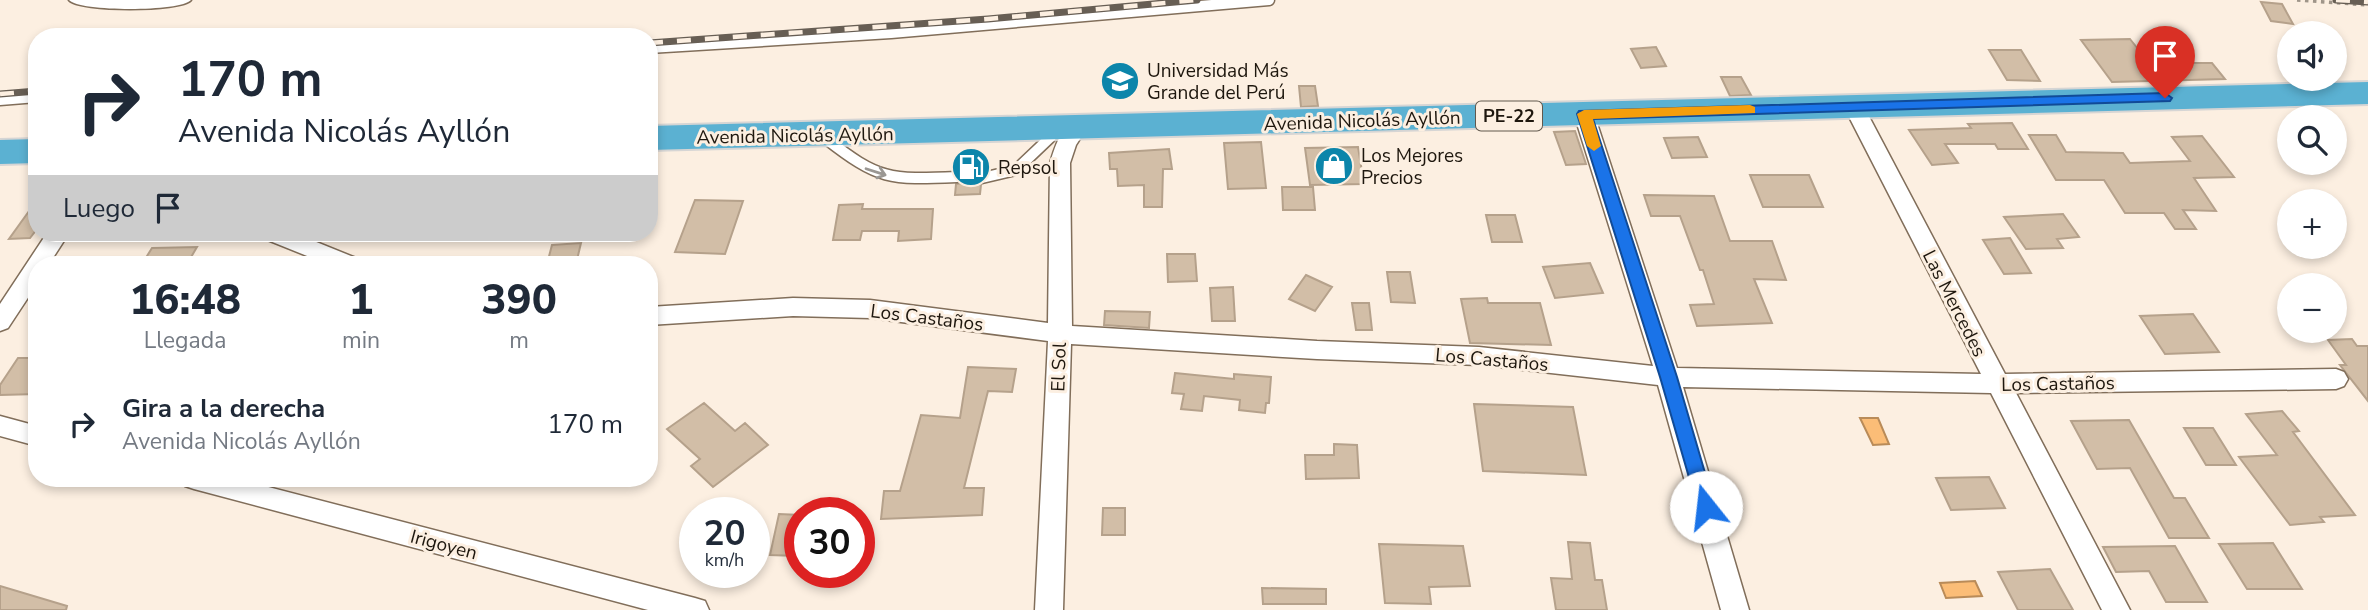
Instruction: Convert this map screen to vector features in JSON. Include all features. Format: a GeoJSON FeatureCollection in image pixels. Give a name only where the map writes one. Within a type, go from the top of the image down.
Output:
{"type":"FeatureCollection","features":[{"type":"Feature","properties":{"kind":"highway","name":"Avenida Nicolás Ayllón"},"geometry":{"type":"LineString","coordinates":[[658,138],[2368,93]]}},
{"type":"Feature","properties":{"kind":"highway"},"geometry":{"type":"LineString","coordinates":[[0,152],[28,151]]}},
{"type":"Feature","properties":{"kind":"street"},"geometry":{"type":"LineString","coordinates":[[78,0],[130,4],[182,0]]}},
{"type":"Feature","properties":{"kind":"street","name":"Las Mercedes"},"geometry":{"type":"LineString","coordinates":[[1854,107],[2116,610]]}},
{"type":"Feature","properties":{"kind":"street"},"geometry":{"type":"LineString","coordinates":[[1584,114],[1668,377],[1735,610]]}},
{"type":"Feature","properties":{"kind":"street","name":"El Sol"},"geometry":{"type":"LineString","coordinates":[[1049,610],[1060,334],[1060,163],[1068,128]]}},
{"type":"Feature","properties":{"kind":"street"},"geometry":{"type":"LineString","coordinates":[[295,242],[329,256]]}},
{"type":"Feature","properties":{"kind":"street"},"geometry":{"type":"LineString","coordinates":[[0,322],[28,279]]}},
{"type":"Feature","properties":{"kind":"street","name":"Los Castaños"},"geometry":{"type":"LineString","coordinates":[[658,315],[793,307],[870,309],[1060,334],[1317,350],[1479,356],[1668,377],[1996,384],[2336,379]]}},
{"type":"Feature","properties":{"kind":"street"},"geometry":{"type":"LineString","coordinates":[[0,426],[28,434]]}},
{"type":"Feature","properties":{"kind":"street","name":"Irigoyen"},"geometry":{"type":"LineString","coordinates":[[228,487],[695,610]]}},
{"type":"Feature","properties":{"kind":"lane"},"geometry":{"type":"LineString","coordinates":[[658,47],[891,33],[1269,0]]}},
{"type":"Feature","properties":{"kind":"lane"},"geometry":{"type":"LineString","coordinates":[[0,100],[28,98]]}},
{"type":"Feature","properties":{"kind":"lane"},"geometry":{"type":"LineString","coordinates":[[982,177],[1016,170],[1068,128]]}},
{"type":"Feature","properties":{"kind":"lane"},"geometry":{"type":"LineString","coordinates":[[820,134],[861,166],[880,174],[904,178],[957,177]]}},
{"type":"Feature","properties":{"kind":"path"},"geometry":{"type":"LineString","coordinates":[[2297,0],[2368,5]]}},
{"type":"Feature","properties":{"kind":"shaded area"},"geometry":{"type":"Polygon","coordinates":[[[1860,418],[1878,418],[1889,444],[1873,445],[1860,418]]]}},
{"type":"Feature","properties":{"kind":"shaded area"},"geometry":{"type":"Polygon","coordinates":[[[1975,581],[1982,596],[1946,598],[1940,583],[1975,581]]]}},
{"type":"Feature","properties":{"kind":"building"},"geometry":{"type":"Polygon","coordinates":[[[2261,2],[2282,4],[2291,21],[2271,21],[2261,2]]]}},
{"type":"Feature","properties":{"kind":"building"},"geometry":{"type":"Polygon","coordinates":[[[2130,39],[2146,59],[2179,53],[2187,63],[2212,63],[2225,79],[2112,82],[2081,40],[2130,39]]]}},
{"type":"Feature","properties":{"kind":"building"},"geometry":{"type":"Polygon","coordinates":[[[1656,47],[1666,66],[1641,68],[1631,49],[1656,47]]]}},
{"type":"Feature","properties":{"kind":"building"},"geometry":{"type":"Polygon","coordinates":[[[1989,50],[2021,50],[2040,81],[2007,80],[1989,50]]]}},
{"type":"Feature","properties":{"kind":"building"},"geometry":{"type":"Polygon","coordinates":[[[1721,77],[1741,77],[1751,95],[1730,96],[1721,77]]]}},
{"type":"Feature","properties":{"kind":"building"},"geometry":{"type":"Polygon","coordinates":[[[1299,86],[1315,86],[1318,106],[1301,107],[1299,86]]]}},
{"type":"Feature","properties":{"kind":"building"},"geometry":{"type":"Polygon","coordinates":[[[2012,123],[2028,149],[1998,149],[1995,144],[1945,144],[1958,163],[1932,165],[1909,130],[1971,128],[1968,124],[2012,123]]]}},
{"type":"Feature","properties":{"kind":"building"},"geometry":{"type":"Polygon","coordinates":[[[1575,131],[1586,164],[1566,165],[1554,132],[1575,131]]]}},
{"type":"Feature","properties":{"kind":"building"},"geometry":{"type":"Polygon","coordinates":[[[2029,135],[2056,135],[2066,152],[2123,153],[2130,163],[2190,161],[2172,137],[2202,136],[2234,177],[2194,178],[2216,211],[2183,210],[2196,229],[2175,229],[2164,213],[2125,213],[2104,180],[2056,180],[2029,135]]]}},
{"type":"Feature","properties":{"kind":"building"},"geometry":{"type":"Polygon","coordinates":[[[1698,137],[1707,157],[1672,158],[1664,138],[1698,137]]]}},
{"type":"Feature","properties":{"kind":"building"},"geometry":{"type":"Polygon","coordinates":[[[1261,142],[1266,188],[1228,189],[1224,143],[1261,142]]]}},
{"type":"Feature","properties":{"kind":"building","name":"Los Mejores Precios"},"geometry":{"type":"Polygon","coordinates":[[[1358,147],[1364,184],[1310,185],[1305,148],[1358,147]]]}},
{"type":"Feature","properties":{"kind":"building"},"geometry":{"type":"Polygon","coordinates":[[[1169,149],[1172,169],[1163,169],[1162,207],[1144,207],[1144,185],[1118,186],[1117,169],[1110,169],[1109,153],[1169,149]]]}},
{"type":"Feature","properties":{"kind":"building","name":"Repsol"},"geometry":{"type":"Polygon","coordinates":[[[984,156],[983,170],[975,177],[976,183],[981,185],[980,194],[955,195],[956,184],[962,183],[964,177],[958,170],[959,157],[984,156]]]}},
{"type":"Feature","properties":{"kind":"building"},"geometry":{"type":"Polygon","coordinates":[[[1750,175],[1809,175],[1823,207],[1763,207],[1750,175]]]}},
{"type":"Feature","properties":{"kind":"building"},"geometry":{"type":"Polygon","coordinates":[[[1282,187],[1313,187],[1315,210],[1283,210],[1282,187]]]}},
{"type":"Feature","properties":{"kind":"building"},"geometry":{"type":"Polygon","coordinates":[[[1644,195],[1714,196],[1730,241],[1772,241],[1786,280],[1754,279],[1772,323],[1697,326],[1690,305],[1714,304],[1703,270],[1700,270],[1680,216],[1651,216],[1644,195]]]}},
{"type":"Feature","properties":{"kind":"building"},"geometry":{"type":"Polygon","coordinates":[[[695,200],[743,201],[725,254],[675,252],[695,200]]]}},
{"type":"Feature","properties":{"kind":"building"},"geometry":{"type":"Polygon","coordinates":[[[863,204],[862,209],[933,209],[931,239],[898,241],[899,231],[862,231],[860,240],[833,240],[839,205],[863,204]]]}},
{"type":"Feature","properties":{"kind":"building"},"geometry":{"type":"Polygon","coordinates":[[[28,213],[28,238],[9,239],[28,213]]]}},
{"type":"Feature","properties":{"kind":"building"},"geometry":{"type":"Polygon","coordinates":[[[2063,214],[2079,237],[2057,239],[2063,248],[2026,249],[2004,217],[2063,214]]]}},
{"type":"Feature","properties":{"kind":"building"},"geometry":{"type":"Polygon","coordinates":[[[1486,215],[1515,215],[1522,242],[1492,242],[1486,215]]]}},
{"type":"Feature","properties":{"kind":"building"},"geometry":{"type":"Polygon","coordinates":[[[2010,238],[2031,273],[2004,274],[1983,240],[2010,238]]]}},
{"type":"Feature","properties":{"kind":"building"},"geometry":{"type":"Polygon","coordinates":[[[581,243],[578,256],[549,256],[552,245],[581,243]]]}},
{"type":"Feature","properties":{"kind":"building"},"geometry":{"type":"Polygon","coordinates":[[[197,247],[192,256],[147,256],[152,248],[197,247]]]}},
{"type":"Feature","properties":{"kind":"building"},"geometry":{"type":"Polygon","coordinates":[[[1167,254],[1195,254],[1197,281],[1168,282],[1167,254]]]}},
{"type":"Feature","properties":{"kind":"building"},"geometry":{"type":"Polygon","coordinates":[[[1590,263],[1603,293],[1555,298],[1543,267],[1590,263]]]}},
{"type":"Feature","properties":{"kind":"building"},"geometry":{"type":"Polygon","coordinates":[[[1387,272],[1410,272],[1415,303],[1391,302],[1387,272]]]}},
{"type":"Feature","properties":{"kind":"building"},"geometry":{"type":"Polygon","coordinates":[[[1306,275],[1332,287],[1315,311],[1289,299],[1306,275]]]}},
{"type":"Feature","properties":{"kind":"building"},"geometry":{"type":"Polygon","coordinates":[[[1233,287],[1235,321],[1212,321],[1210,288],[1233,287]]]}},
{"type":"Feature","properties":{"kind":"building"},"geometry":{"type":"Polygon","coordinates":[[[1487,298],[1488,303],[1540,303],[1551,345],[1470,343],[1461,299],[1487,298]]]}},
{"type":"Feature","properties":{"kind":"building"},"geometry":{"type":"Polygon","coordinates":[[[1352,303],[1369,303],[1372,330],[1356,330],[1352,303]]]}},
{"type":"Feature","properties":{"kind":"building"},"geometry":{"type":"Polygon","coordinates":[[[1105,311],[1150,312],[1149,328],[1104,325],[1105,311]]]}},
{"type":"Feature","properties":{"kind":"building"},"geometry":{"type":"Polygon","coordinates":[[[2193,314],[2219,352],[2165,354],[2140,316],[2193,314]]]}},
{"type":"Feature","properties":{"kind":"building"},"geometry":{"type":"Polygon","coordinates":[[[2347,339],[2352,339],[2357,346],[2368,346],[2368,401],[2340,365],[2346,365],[2330,343],[2347,343],[2347,339]]]}},
{"type":"Feature","properties":{"kind":"building"},"geometry":{"type":"Polygon","coordinates":[[[18,358],[28,358],[28,394],[0,395],[0,385],[18,358]]]}},
{"type":"Feature","properties":{"kind":"building"},"geometry":{"type":"Polygon","coordinates":[[[968,367],[1016,369],[1012,392],[988,391],[964,488],[984,488],[982,515],[881,519],[884,491],[900,491],[921,415],[960,418],[968,367]]]}},
{"type":"Feature","properties":{"kind":"building"},"geometry":{"type":"Polygon","coordinates":[[[1175,373],[1234,379],[1234,374],[1271,377],[1269,403],[1266,403],[1265,413],[1239,410],[1240,400],[1204,396],[1202,411],[1181,409],[1184,394],[1172,393],[1175,373]]]}},
{"type":"Feature","properties":{"kind":"building"},"geometry":{"type":"Polygon","coordinates":[[[704,403],[735,431],[745,423],[768,445],[713,487],[691,466],[700,459],[667,429],[704,403]]]}},
{"type":"Feature","properties":{"kind":"building"},"geometry":{"type":"Polygon","coordinates":[[[1474,404],[1573,407],[1586,475],[1483,471],[1474,404]]]}},
{"type":"Feature","properties":{"kind":"building"},"geometry":{"type":"Polygon","coordinates":[[[2282,411],[2299,431],[2293,432],[2355,515],[2320,517],[2324,522],[2290,525],[2239,457],[2277,455],[2246,414],[2282,411]]]}},
{"type":"Feature","properties":{"kind":"building"},"geometry":{"type":"Polygon","coordinates":[[[2129,420],[2174,498],[2185,498],[2209,538],[2169,538],[2130,468],[2097,469],[2071,421],[2129,420]]]}},
{"type":"Feature","properties":{"kind":"building"},"geometry":{"type":"Polygon","coordinates":[[[2184,428],[2213,428],[2236,465],[2206,465],[2184,428]]]}},
{"type":"Feature","properties":{"kind":"building"},"geometry":{"type":"Polygon","coordinates":[[[1334,444],[1357,445],[1359,478],[1306,479],[1305,455],[1334,455],[1334,444]]]}},
{"type":"Feature","properties":{"kind":"building"},"geometry":{"type":"Polygon","coordinates":[[[1989,477],[2005,508],[1951,510],[1936,478],[1989,477]]]}},
{"type":"Feature","properties":{"kind":"building"},"geometry":{"type":"Polygon","coordinates":[[[1103,508],[1125,508],[1125,535],[1102,535],[1103,508]]]}},
{"type":"Feature","properties":{"kind":"building"},"geometry":{"type":"Polygon","coordinates":[[[779,514],[784,514],[784,556],[770,555],[779,514]]]}},
{"type":"Feature","properties":{"kind":"building"},"geometry":{"type":"Polygon","coordinates":[[[1568,542],[1590,543],[1595,580],[1602,580],[1607,610],[1556,610],[1551,578],[1572,579],[1568,542]]]}},
{"type":"Feature","properties":{"kind":"building"},"geometry":{"type":"Polygon","coordinates":[[[2273,543],[2302,589],[2247,589],[2219,544],[2273,543]]]}},
{"type":"Feature","properties":{"kind":"building"},"geometry":{"type":"Polygon","coordinates":[[[1379,544],[1463,546],[1470,586],[1429,587],[1431,604],[1385,603],[1379,544]]]}},
{"type":"Feature","properties":{"kind":"building"},"geometry":{"type":"Polygon","coordinates":[[[2175,546],[2207,602],[2166,602],[2149,571],[2116,572],[2103,547],[2175,546]]]}},
{"type":"Feature","properties":{"kind":"building"},"geometry":{"type":"Polygon","coordinates":[[[2050,569],[2073,610],[2018,610],[1998,572],[2050,569]]]}},
{"type":"Feature","properties":{"kind":"building"},"geometry":{"type":"Polygon","coordinates":[[[0,586],[67,606],[66,610],[0,610],[0,586]]]}},
{"type":"Feature","properties":{"kind":"building"},"geometry":{"type":"Polygon","coordinates":[[[1262,588],[1326,589],[1326,604],[1263,604],[1262,588]]]}},
{"type":"Feature","properties":{"kind":"railway"},"geometry":{"type":"LineString","coordinates":[[658,42],[988,19],[1197,0]]}},
{"type":"Feature","properties":{"kind":"railway"},"geometry":{"type":"LineString","coordinates":[[2336,0],[2368,2]]}},
{"type":"Feature","properties":{"kind":"railway"},"geometry":{"type":"LineString","coordinates":[[0,94],[28,92]]}},
{"type":"Feature","properties":{"kind":"slow traffic"},"geometry":{"type":"LineString","coordinates":[[1594,146],[1584,114],[1750,110]]}},
{"type":"Feature","properties":{"kind":"place","name":"Universidad Más Grande del Perú"},"geometry":{"type":"Point","coordinates":[1120,81]}},
{"type":"Feature","properties":{"kind":"place","name":"Los Mejores Precios"},"geometry":{"type":"Point","coordinates":[1334,166]}},
{"type":"Feature","properties":{"kind":"place","name":"Repsol"},"geometry":{"type":"Point","coordinates":[971,167]}},
{"type":"Feature","properties":{"kind":"route"},"geometry":{"type":"LineString","coordinates":[[1706,507],[1668,377],[1584,114],[2165,98]]}}]}
